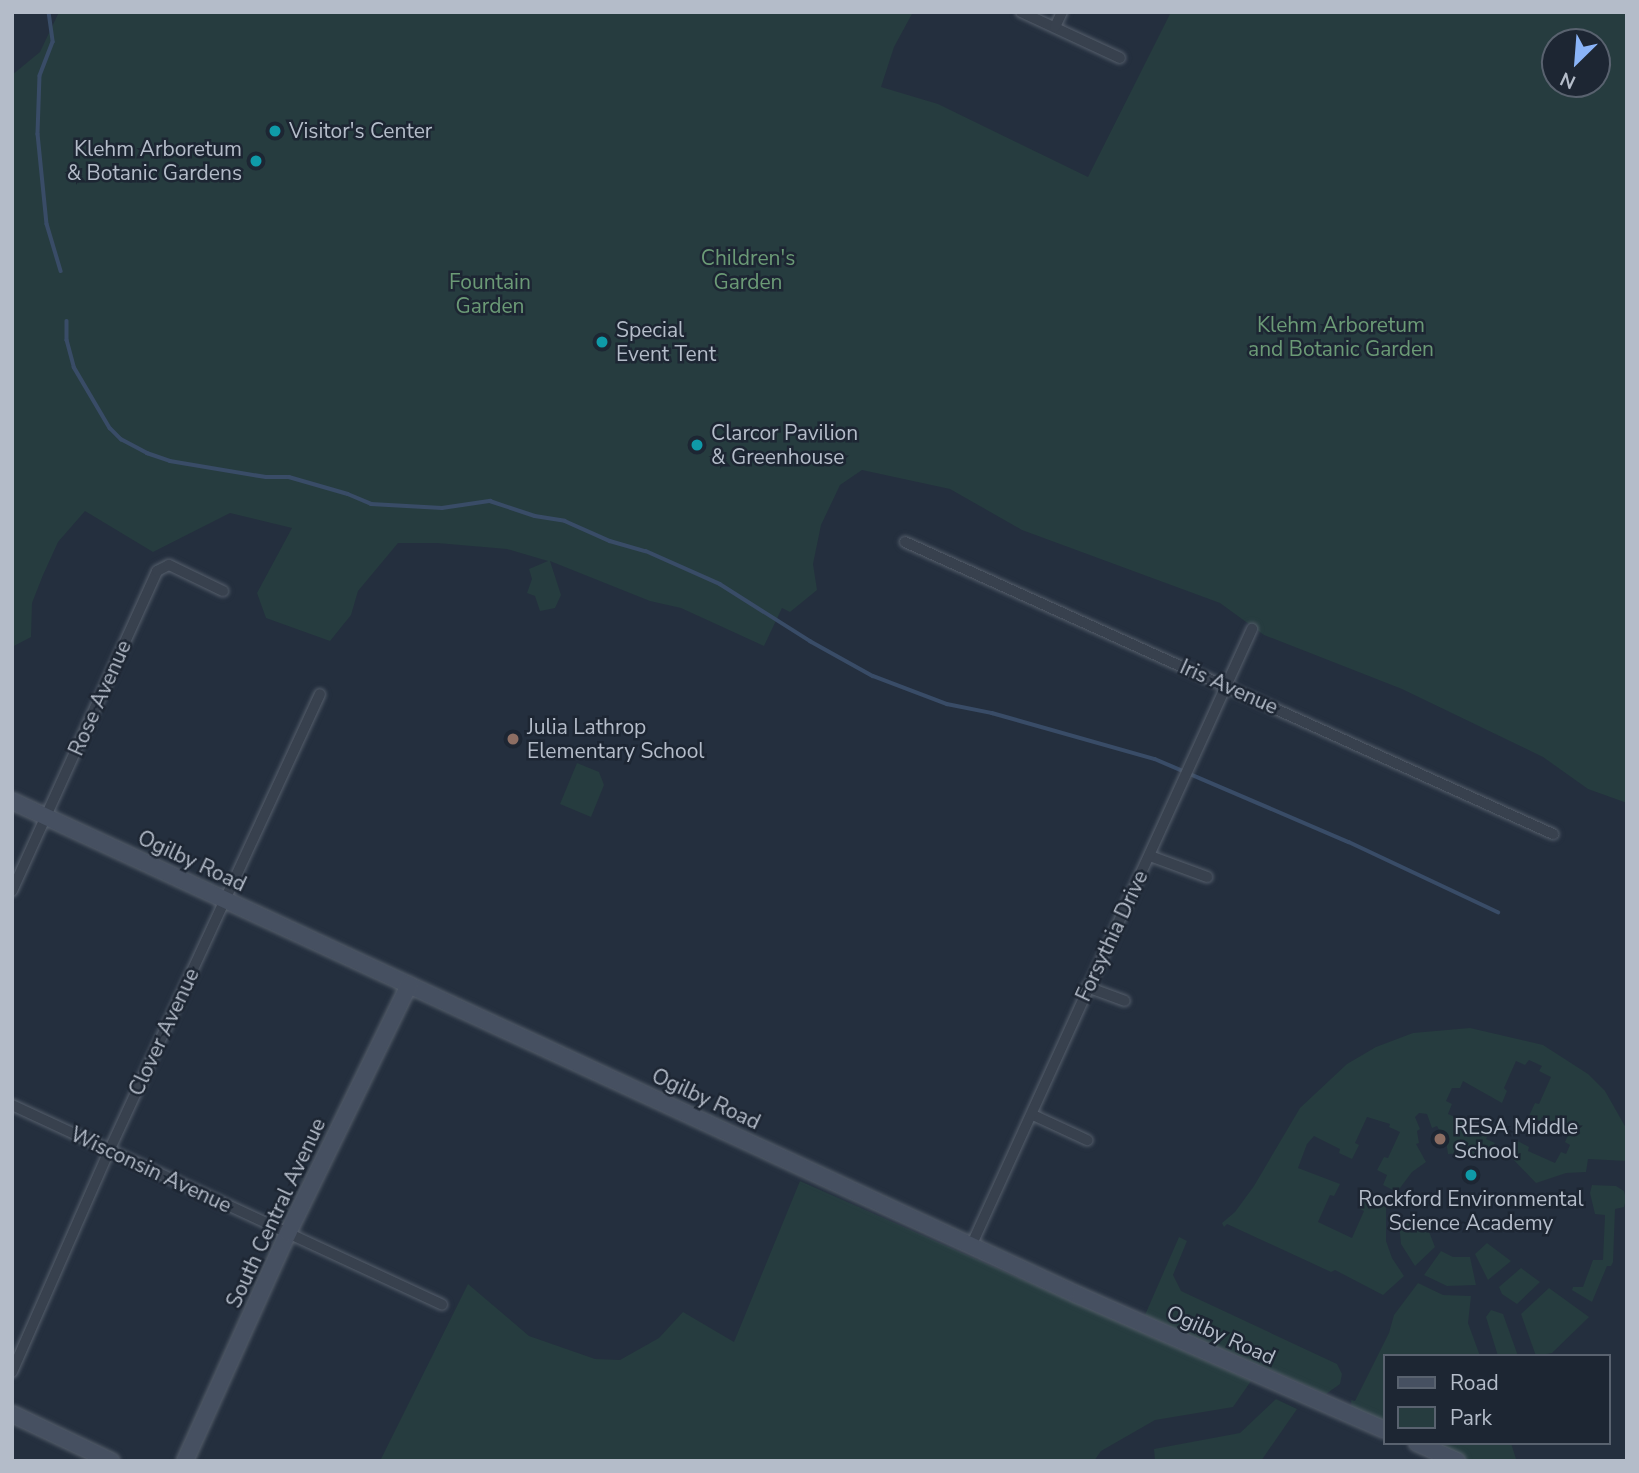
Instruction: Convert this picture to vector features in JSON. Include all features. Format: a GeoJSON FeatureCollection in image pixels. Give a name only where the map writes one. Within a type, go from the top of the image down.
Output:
{"type":"FeatureCollection","features":[{"type":"Feature","properties":{"kind":"street"},"geometry":{"type":"LineString","coordinates":[[1021,12],[1120,58]]}},
{"type":"Feature","properties":{"kind":"street"},"geometry":{"type":"LineString","coordinates":[[1055,27],[1062,12]]}},
{"type":"Feature","properties":{"kind":"street","name":"Iris Avenue"},"geometry":{"type":"LineString","coordinates":[[905,542],[1553,834]]}},
{"type":"Feature","properties":{"kind":"street","name":"Rose Avenue"},"geometry":{"type":"LineString","coordinates":[[12,891],[158,571],[170,565],[223,591]]}},
{"type":"Feature","properties":{"kind":"street","name":"Forsythia Drive"},"geometry":{"type":"LineString","coordinates":[[972,1244],[1252,629]]}},
{"type":"Feature","properties":{"kind":"street","name":"Clover Avenue"},"geometry":{"type":"LineString","coordinates":[[12,1372],[109,1151],[320,694]]}},
{"type":"Feature","properties":{"kind":"street","name":"Ogilby Road"},"geometry":{"type":"LineString","coordinates":[[12,801],[1080,1296],[1384,1430]]}},
{"type":"Feature","properties":{"kind":"street"},"geometry":{"type":"LineString","coordinates":[[1150,856],[1207,877]]}},
{"type":"Feature","properties":{"kind":"street","name":"South Central Avenue"},"geometry":{"type":"LineString","coordinates":[[185,1461],[288,1233],[408,985]]}},
{"type":"Feature","properties":{"kind":"street"},"geometry":{"type":"LineString","coordinates":[[1087,987],[1125,1001]]}},
{"type":"Feature","properties":{"kind":"street","name":"Wisconsin Avenue"},"geometry":{"type":"LineString","coordinates":[[12,1105],[442,1305]]}},
{"type":"Feature","properties":{"kind":"street"},"geometry":{"type":"LineString","coordinates":[[1033,1115],[1087,1140]]}},
{"type":"Feature","properties":{"kind":"street"},"geometry":{"type":"LineString","coordinates":[[12,1414],[111,1461]]}},
{"type":"Feature","properties":{"kind":"street"},"geometry":{"type":"LineString","coordinates":[[1421,1445],[1457,1461]]}},
{"type":"Feature","properties":{"kind":"green space","name":"Klehm Arboretum and Botanic Garden"},"geometry":{"type":"Polygon","coordinates":[[[59,12],[913,12],[894,47],[881,87],[938,104],[1088,177],[1171,12],[1627,12],[1627,803],[1588,789],[1543,757],[1402,689],[1264,635],[1220,603],[1022,530],[950,489],[862,470],[840,485],[821,525],[813,564],[817,590],[790,612],[782,608],[764,646],[681,608],[650,601],[550,561],[561,595],[555,608],[540,611],[535,596],[527,593],[532,579],[529,569],[548,561],[507,549],[437,543],[398,543],[358,591],[351,615],[330,641],[266,618],[257,593],[292,528],[230,513],[153,552],[85,511],[58,542],[43,575],[32,603],[31,637],[12,647],[12,75],[40,52],[59,12]]]}},
{"type":"Feature","properties":{"kind":"green space"},"geometry":{"type":"Polygon","coordinates":[[[577,763],[599,772],[604,785],[591,817],[560,804],[577,763]]]}},
{"type":"Feature","properties":{"kind":"green space"},"geometry":{"type":"Polygon","coordinates":[[[1470,1028],[1543,1045],[1588,1074],[1605,1091],[1626,1128],[1627,1161],[1588,1159],[1586,1172],[1566,1173],[1536,1183],[1509,1155],[1516,1140],[1529,1147],[1528,1151],[1555,1163],[1561,1152],[1566,1154],[1570,1145],[1565,1142],[1570,1131],[1542,1117],[1540,1121],[1529,1116],[1535,1103],[1539,1104],[1551,1077],[1539,1071],[1542,1066],[1529,1060],[1525,1065],[1516,1061],[1504,1088],[1507,1091],[1502,1103],[1463,1081],[1460,1088],[1452,1088],[1446,1101],[1452,1104],[1448,1114],[1475,1126],[1477,1123],[1491,1129],[1486,1139],[1495,1143],[1488,1158],[1467,1153],[1448,1154],[1445,1134],[1442,1135],[1437,1126],[1432,1128],[1427,1114],[1419,1113],[1415,1117],[1420,1129],[1417,1131],[1419,1143],[1416,1144],[1426,1162],[1412,1172],[1397,1192],[1383,1185],[1387,1175],[1377,1170],[1384,1157],[1388,1158],[1400,1132],[1389,1127],[1390,1124],[1367,1117],[1355,1143],[1359,1145],[1352,1159],[1339,1153],[1340,1149],[1314,1136],[1307,1144],[1298,1168],[1340,1184],[1334,1196],[1330,1195],[1318,1222],[1352,1238],[1364,1211],[1360,1209],[1366,1196],[1386,1205],[1386,1241],[1392,1258],[1404,1276],[1383,1295],[1335,1270],[1331,1272],[1227,1224],[1224,1227],[1222,1223],[1235,1212],[1254,1186],[1300,1108],[1347,1064],[1376,1047],[1413,1033],[1470,1028]]]}},
{"type":"Feature","properties":{"kind":"green space"},"geometry":{"type":"Polygon","coordinates":[[[800,1181],[1251,1381],[1233,1407],[1155,1420],[1101,1451],[1094,1461],[380,1461],[468,1284],[529,1336],[595,1359],[620,1360],[659,1338],[683,1312],[734,1342],[800,1181]]]}},
{"type":"Feature","properties":{"kind":"green space"},"geometry":{"type":"Polygon","coordinates":[[[1592,1185],[1616,1186],[1624,1191],[1626,1199],[1624,1207],[1615,1209],[1613,1262],[1611,1266],[1607,1266],[1592,1302],[1572,1290],[1573,1287],[1583,1287],[1593,1260],[1603,1260],[1605,1215],[1595,1214],[1590,1193],[1592,1185]]]}},
{"type":"Feature","properties":{"kind":"green space"},"geometry":{"type":"Polygon","coordinates":[[[1399,1222],[1426,1224],[1435,1247],[1415,1266],[1401,1244],[1399,1222]]]}},
{"type":"Feature","properties":{"kind":"green space"},"geometry":{"type":"Polygon","coordinates":[[[1179,1237],[1187,1241],[1173,1275],[1181,1291],[1337,1364],[1342,1374],[1340,1384],[1326,1394],[1145,1315],[1179,1237]]]}},
{"type":"Feature","properties":{"kind":"green space"},"geometry":{"type":"Polygon","coordinates":[[[1487,1243],[1511,1261],[1488,1280],[1475,1254],[1487,1243]]]}},
{"type":"Feature","properties":{"kind":"green space"},"geometry":{"type":"Polygon","coordinates":[[[1441,1251],[1453,1257],[1470,1257],[1476,1285],[1447,1286],[1424,1275],[1441,1251]]]}},
{"type":"Feature","properties":{"kind":"green space"},"geometry":{"type":"Polygon","coordinates":[[[1521,1268],[1540,1282],[1517,1304],[1502,1294],[1499,1287],[1521,1268]]]}},
{"type":"Feature","properties":{"kind":"green space"},"geometry":{"type":"Polygon","coordinates":[[[1418,1283],[1443,1295],[1471,1296],[1468,1323],[1479,1354],[1384,1354],[1384,1424],[1352,1409],[1351,1400],[1355,1401],[1389,1333],[1394,1315],[1418,1283]]]}},
{"type":"Feature","properties":{"kind":"green space"},"geometry":{"type":"Polygon","coordinates":[[[1549,1288],[1589,1317],[1552,1353],[1535,1354],[1521,1314],[1549,1288]]]}},
{"type":"Feature","properties":{"kind":"green space"},"geometry":{"type":"Polygon","coordinates":[[[1491,1310],[1503,1314],[1517,1354],[1497,1354],[1486,1317],[1491,1310]]]}},
{"type":"Feature","properties":{"kind":"green space"},"geometry":{"type":"Polygon","coordinates":[[[1276,1399],[1297,1409],[1261,1461],[1155,1461],[1154,1449],[1240,1433],[1276,1399]]]}},
{"type":"Feature","properties":{"kind":"green space"},"geometry":{"type":"Polygon","coordinates":[[[1433,1445],[1512,1445],[1516,1459],[1468,1461],[1433,1445]]]}},
{"type":"Feature","properties":{"kind":"waterway"},"geometry":{"type":"LineString","coordinates":[[49,12],[53,42],[40,76],[38,134],[47,224],[61,271]]}},
{"type":"Feature","properties":{"kind":"waterway"},"geometry":{"type":"LineString","coordinates":[[67,321],[67,340],[74,367],[110,428],[121,439],[147,453],[170,461],[266,477],[289,477],[348,494],[371,504],[442,508],[490,501],[535,516],[565,521],[610,541],[646,551],[720,584],[810,641],[873,676],[947,704],[992,713],[1155,759],[1349,842],[1498,912]]}},
{"type":"Feature","properties":{"kind":"place","name":"Visitor's Center"},"geometry":{"type":"Point","coordinates":[275,131]}},
{"type":"Feature","properties":{"kind":"place","name":"Klehm Arboretum & Botanic Gardens"},"geometry":{"type":"Point","coordinates":[256,161]}},
{"type":"Feature","properties":{"kind":"place","name":"Special Event Tent"},"geometry":{"type":"Point","coordinates":[602,342]}},
{"type":"Feature","properties":{"kind":"place","name":"Clarcor Pavilion & Greenhouse"},"geometry":{"type":"Point","coordinates":[697,445]}},
{"type":"Feature","properties":{"kind":"place","name":"Julia Lathrop Elementary School"},"geometry":{"type":"Point","coordinates":[513,739]}},
{"type":"Feature","properties":{"kind":"place","name":"RESA Middle School"},"geometry":{"type":"Point","coordinates":[1440,1139]}},
{"type":"Feature","properties":{"kind":"place","name":"Rockford Environmental Science Academy"},"geometry":{"type":"Point","coordinates":[1471,1175]}},
{"type":"Feature","properties":{"kind":"park label","name":"Children's Garden"},"geometry":{"type":"Point","coordinates":[748,270]}},
{"type":"Feature","properties":{"kind":"park label","name":"Fountain Garden"},"geometry":{"type":"Point","coordinates":[490,294]}}]}
